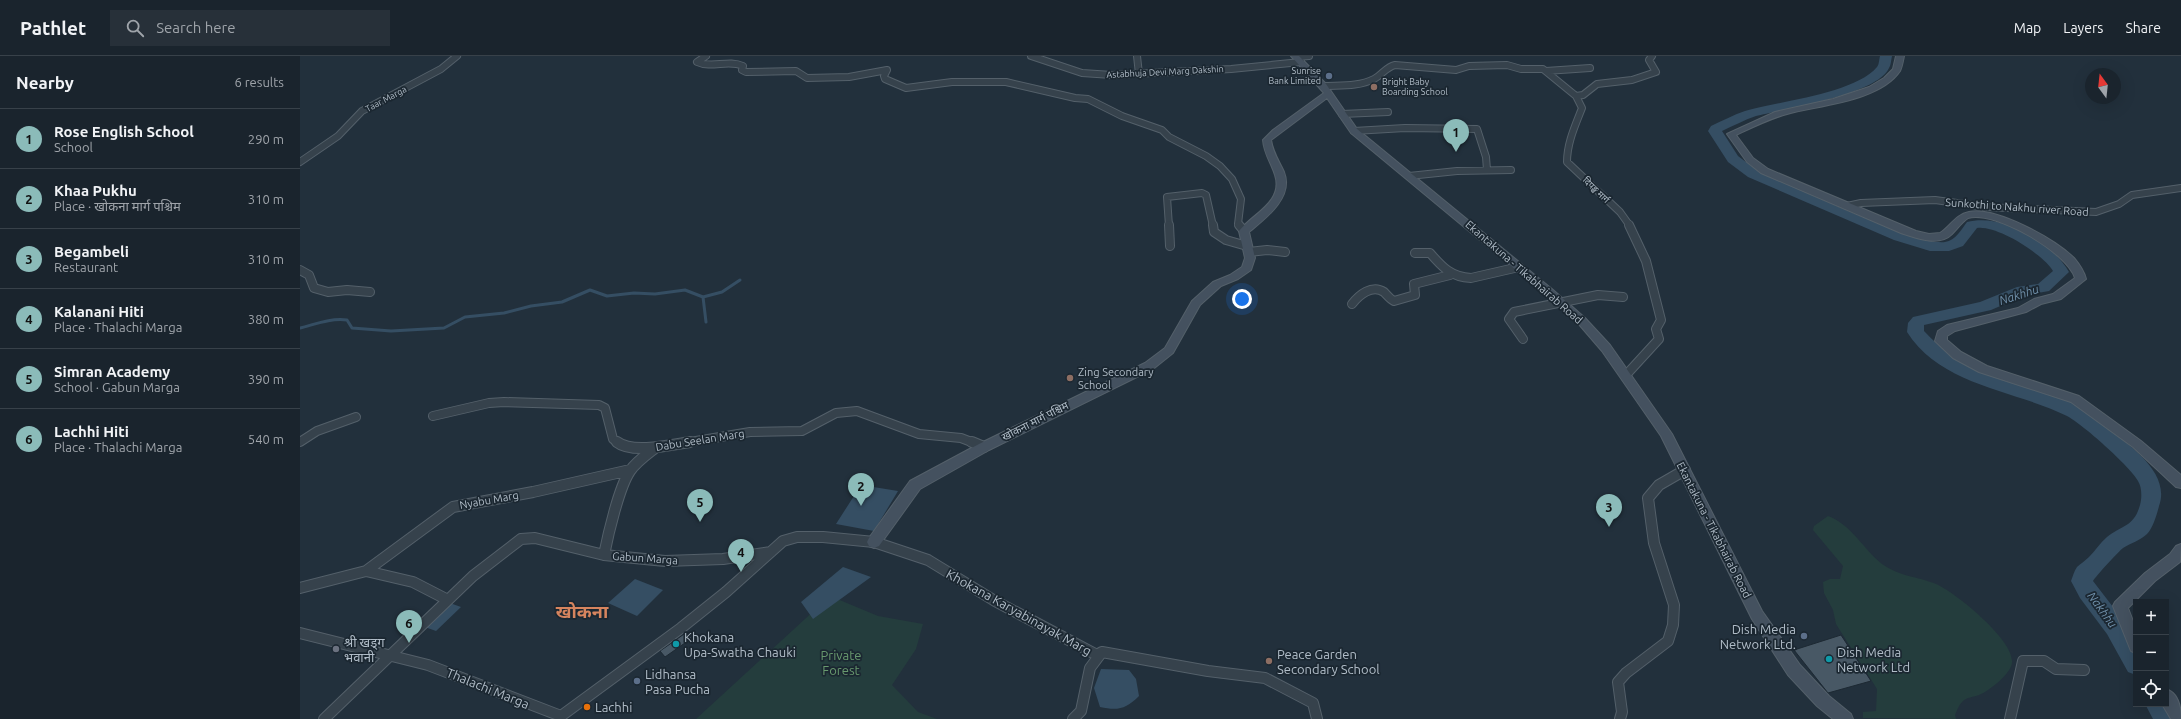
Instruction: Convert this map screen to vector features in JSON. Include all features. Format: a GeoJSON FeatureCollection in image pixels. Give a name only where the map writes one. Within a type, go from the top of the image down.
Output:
{"type":"FeatureCollection","features":[{"type":"Feature","properties":{"kind":"street","name":"Taar Marga"},"geometry":{"type":"LineString","coordinates":[[300,162],[338,136],[362,111],[440,69],[457,56]]}},
{"type":"Feature","properties":{"kind":"street"},"geometry":{"type":"LineString","coordinates":[[706,56],[697,62],[716,64],[737,63],[743,66],[742,70],[753,73],[796,71],[807,78],[849,77],[884,70],[887,72],[884,76],[885,79],[906,88],[929,87],[952,82],[1006,82],[1021,84],[1075,98],[1088,99],[1122,116],[1162,130],[1169,137],[1206,156],[1220,166],[1232,179],[1241,199],[1238,224],[1244,231],[1272,207],[1280,188],[1281,178],[1268,154],[1267,140],[1273,133],[1292,121],[1326,90],[1372,81],[1389,65],[1456,70],[1469,66],[1507,65],[1521,69],[1546,71],[1590,68]]}},
{"type":"Feature","properties":{"kind":"street"},"geometry":{"type":"LineString","coordinates":[[716,64],[724,56]]}},
{"type":"Feature","properties":{"kind":"street","name":"Astabhuja Devi Marg Dakshin"},"geometry":{"type":"LineString","coordinates":[[1031,56],[1082,73],[1112,75],[1139,74],[1309,56]]}},
{"type":"Feature","properties":{"kind":"street"},"geometry":{"type":"LineString","coordinates":[[1137,56],[1139,74]]}},
{"type":"Feature","properties":{"kind":"street"},"geometry":{"type":"LineString","coordinates":[[1546,71],[1576,96],[1583,96],[1597,84],[1632,80],[1656,72],[1656,69],[1649,60],[1652,56]]}},
{"type":"Feature","properties":{"kind":"street"},"geometry":{"type":"LineString","coordinates":[[1900,56],[1900,65],[1894,75],[1886,82],[1844,99],[1768,117],[1731,134],[1752,162],[1762,169],[1902,230],[1935,238],[1948,234],[1962,216],[1972,213],[1984,214],[2015,226],[2064,255],[2079,271],[2081,279],[2070,288],[2057,297],[2038,301],[2022,310],[1951,328],[1942,334],[1941,341],[1958,355],[1983,369],[2074,399],[2137,444],[2181,482]]}},
{"type":"Feature","properties":{"kind":"street","name":"Ekantakuna - Tikabhairab Road"},"geometry":{"type":"LineString","coordinates":[[1298,58],[1326,90],[1354,131],[1410,176],[1581,320],[1626,375],[1666,434],[1757,615],[1794,670],[1823,702],[1845,719]]}},
{"type":"Feature","properties":{"kind":"street","name":"दिपङ्ख मार्ग"},"geometry":{"type":"LineString","coordinates":[[1576,96],[1582,108],[1570,135],[1566,162],[1620,212],[1634,232],[1646,261],[1660,310],[1661,320],[1656,329],[1659,339],[1626,375]]}},
{"type":"Feature","properties":{"kind":"street"},"geometry":{"type":"LineString","coordinates":[[1342,114],[1388,112]]}},
{"type":"Feature","properties":{"kind":"street"},"geometry":{"type":"LineString","coordinates":[[1354,131],[1405,128],[1477,129],[1486,157],[1487,170]]}},
{"type":"Feature","properties":{"kind":"street"},"geometry":{"type":"LineString","coordinates":[[1410,176],[1436,173],[1511,170]]}},
{"type":"Feature","properties":{"kind":"street","name":"Sunkothi to Nakhu river Road"},"geometry":{"type":"LineString","coordinates":[[1848,206],[1861,203],[1935,200],[1986,207],[2096,212],[2119,204],[2132,195],[2181,188]]}},
{"type":"Feature","properties":{"kind":"street"},"geometry":{"type":"LineString","coordinates":[[1170,246],[1167,197],[1202,192],[1206,195],[1214,232],[1226,240],[1248,249],[1285,252]]}},
{"type":"Feature","properties":{"kind":"street","name":"खोकना मार्ग पश्चिम"},"geometry":{"type":"LineString","coordinates":[[874,542],[916,485],[984,447],[1149,366],[1160,358],[1169,350],[1196,302],[1216,284],[1234,277],[1247,268],[1250,258],[1244,231]]}},
{"type":"Feature","properties":{"kind":"street"},"geometry":{"type":"LineString","coordinates":[[1415,253],[1430,253],[1450,276]]}},
{"type":"Feature","properties":{"kind":"street"},"geometry":{"type":"LineString","coordinates":[[1352,304],[1360,294],[1374,290],[1383,292],[1394,301],[1412,297],[1414,295],[1414,284],[1450,276],[1471,278],[1519,267]]}},
{"type":"Feature","properties":{"kind":"street"},"geometry":{"type":"LineString","coordinates":[[300,270],[309,275],[314,288],[328,292],[348,290],[364,293],[370,292]]}},
{"type":"Feature","properties":{"kind":"street"},"geometry":{"type":"LineString","coordinates":[[1524,339],[1509,319],[1514,312],[1598,295],[1624,297]]}},
{"type":"Feature","properties":{"kind":"street","name":"Dabu Seelan Marg"},"geometry":{"type":"LineString","coordinates":[[433,416],[489,403],[504,402],[599,405],[605,408],[613,439],[622,446],[655,448],[750,432],[802,431],[814,426],[821,420],[847,411],[865,414],[919,434],[961,438],[984,447]]}},
{"type":"Feature","properties":{"kind":"street"},"geometry":{"type":"LineString","coordinates":[[300,442],[317,431],[356,417]]}},
{"type":"Feature","properties":{"kind":"street"},"geometry":{"type":"LineString","coordinates":[[604,554],[608,534],[630,470],[643,456],[655,448]]}},
{"type":"Feature","properties":{"kind":"street","name":"Nyabu Marg"},"geometry":{"type":"LineString","coordinates":[[366,571],[453,507],[533,492],[630,470]]}},
{"type":"Feature","properties":{"kind":"street"},"geometry":{"type":"LineString","coordinates":[[1620,719],[1622,712],[1618,682],[1626,673],[1668,641],[1673,625],[1674,605],[1654,543],[1648,498],[1659,485],[1685,470]]}},
{"type":"Feature","properties":{"kind":"street","name":"Thalachi Marga"},"geometry":{"type":"LineString","coordinates":[[300,633],[428,665],[559,717],[619,675],[681,628],[772,552],[783,541],[797,537],[823,537],[874,542]]}},
{"type":"Feature","properties":{"kind":"street","name":"Gabun Marga"},"geometry":{"type":"LineString","coordinates":[[448,600],[473,576],[521,539],[535,538],[604,554],[665,561],[723,559],[772,552]]}},
{"type":"Feature","properties":{"kind":"street","name":"Khokana Karyabinayak Marg"},"geometry":{"type":"LineString","coordinates":[[874,542],[928,560],[995,601],[1097,655],[1102,652],[1208,671],[1265,678],[1313,703],[1317,719]]}},
{"type":"Feature","properties":{"kind":"street"},"geometry":{"type":"LineString","coordinates":[[2133,639],[2120,606],[2150,577],[2175,558],[2181,550]]}},
{"type":"Feature","properties":{"kind":"street"},"geometry":{"type":"LineString","coordinates":[[300,588],[366,571],[414,582],[448,600],[324,719]]}},
{"type":"Feature","properties":{"kind":"street"},"geometry":{"type":"LineString","coordinates":[[1073,719],[1081,711],[1090,668],[1102,652]]}},
{"type":"Feature","properties":{"kind":"street"},"geometry":{"type":"LineString","coordinates":[[2010,719],[2023,661],[2044,661],[2056,669],[2084,670]]}},
{"type":"Feature","properties":{"kind":"street"},"geometry":{"type":"LineString","coordinates":[[2169,701],[2180,719]]}},
{"type":"Feature","properties":{"kind":"green space"},"geometry":{"type":"Polygon","coordinates":[[[1828,516],[1844,525],[1851,531],[1882,564],[1902,574],[1936,584],[1956,596],[1982,618],[2004,642],[2010,653],[2012,662],[2008,671],[1988,690],[1962,702],[1955,715],[1956,719],[1863,718],[1863,712],[1876,711],[1877,689],[1836,624],[1833,610],[1824,593],[1823,582],[1830,579],[1840,579],[1843,566],[1813,530],[1814,526],[1828,516]]]}},
{"type":"Feature","properties":{"kind":"green space","name":"Private Forest"},"geometry":{"type":"Polygon","coordinates":[[[830,596],[878,616],[923,624],[916,649],[892,685],[918,712],[937,719],[696,719],[830,596]]]}},
{"type":"Feature","properties":{"kind":"water"},"geometry":{"type":"Polygon","coordinates":[[[861,485],[898,491],[874,531],[836,524],[861,485]]]}},
{"type":"Feature","properties":{"kind":"water"},"geometry":{"type":"Polygon","coordinates":[[[843,567],[871,577],[813,619],[801,602],[843,567]]]}},
{"type":"Feature","properties":{"kind":"water"},"geometry":{"type":"Polygon","coordinates":[[[635,579],[663,590],[637,616],[608,603],[635,579]]]}},
{"type":"Feature","properties":{"kind":"water"},"geometry":{"type":"Polygon","coordinates":[[[447,602],[461,607],[436,631],[422,626],[447,602]]]}},
{"type":"Feature","properties":{"kind":"water"},"geometry":{"type":"Polygon","coordinates":[[[1101,669],[1129,670],[1136,679],[1139,696],[1130,704],[1121,708],[1112,709],[1100,707],[1094,688],[1101,669]]]}},
{"type":"Feature","properties":{"kind":"building","name":"Khokana Upa-Swatha Chauki"},"geometry":{"type":"Polygon","coordinates":[[[687,632],[692,638],[665,657],[660,651],[687,632]]]}},
{"type":"Feature","properties":{"kind":"building","name":"Dish Media Network Ltd"},"geometry":{"type":"Polygon","coordinates":[[[1841,635],[1871,681],[1828,693],[1794,650],[1841,635]]]}},
{"type":"Feature","properties":{"kind":"waterway","name":"Nakhhu"},"geometry":{"type":"LineString","coordinates":[[1886,56],[1884,68],[1872,78],[1853,87],[1830,95],[1750,114],[1724,125],[1715,131],[1733,159],[1753,174],[1899,237],[1930,246],[1949,246],[1965,236],[1972,225],[1981,223],[1993,225],[2007,230],[2035,246],[2048,255],[2056,264],[2061,272],[2043,288],[2023,291],[1985,306],[1919,321],[1916,323],[1915,332],[1932,351],[1967,372],[1989,381],[2042,397],[2076,412],[2128,455],[2148,479],[2151,491],[2150,505],[2140,528],[2114,543],[2095,565],[2084,574],[2082,581],[2088,592],[2115,627],[2133,660]]}},
{"type":"Feature","properties":{"kind":"waterway"},"geometry":{"type":"LineString","coordinates":[[703,297],[722,292],[740,280]]}},
{"type":"Feature","properties":{"kind":"waterway"},"geometry":{"type":"LineString","coordinates":[[300,328],[335,320],[347,320],[352,328],[391,331],[444,328],[465,317],[504,313],[531,306],[562,302],[590,290],[607,296],[634,293],[655,294],[685,290],[703,297]]}},
{"type":"Feature","properties":{"kind":"waterway"},"geometry":{"type":"LineString","coordinates":[[703,297],[706,322]]}},
{"type":"Feature","properties":{"kind":"waterway","name":"Nakhhu"},"geometry":{"type":"LineString","coordinates":[[2159,707],[2166,719]]}},
{"type":"Feature","properties":{"kind":"place","name":"Sunrise Bank Limited"},"geometry":{"type":"Point","coordinates":[1329,76]}},
{"type":"Feature","properties":{"kind":"place","name":"Bright Baby Boarding School"},"geometry":{"type":"Point","coordinates":[1374,87]}},
{"type":"Feature","properties":{"kind":"place","name":"Rose English School"},"geometry":{"type":"Point","coordinates":[1456,152]}},
{"type":"Feature","properties":{"kind":"place","name":"Zing Secondary School"},"geometry":{"type":"Point","coordinates":[1070,378]}},
{"type":"Feature","properties":{"kind":"place","name":"Khaa Pukhu"},"geometry":{"type":"Point","coordinates":[861,506]}},
{"type":"Feature","properties":{"kind":"place","name":"Simran Academy"},"geometry":{"type":"Point","coordinates":[700,522]}},
{"type":"Feature","properties":{"kind":"place","name":"Begambeli"},"geometry":{"type":"Point","coordinates":[1609,527]}},
{"type":"Feature","properties":{"kind":"place","name":"Kalanani Hiti"},"geometry":{"type":"Point","coordinates":[741,572]}},
{"type":"Feature","properties":{"kind":"place","name":"Dish Media Network Ltd."},"geometry":{"type":"Point","coordinates":[1804,636]}},
{"type":"Feature","properties":{"kind":"place","name":"Lachhi Hiti"},"geometry":{"type":"Point","coordinates":[409,643]}},
{"type":"Feature","properties":{"kind":"place","name":"Khokana Upa-Swatha Chauki"},"geometry":{"type":"Point","coordinates":[676,644]}},
{"type":"Feature","properties":{"kind":"place","name":"श्री खड्ग भवानी"},"geometry":{"type":"Point","coordinates":[336,649]}},
{"type":"Feature","properties":{"kind":"place","name":"Dish Media Network Ltd"},"geometry":{"type":"Point","coordinates":[1829,659]}},
{"type":"Feature","properties":{"kind":"place","name":"Peace Garden Secondary School"},"geometry":{"type":"Point","coordinates":[1269,661]}},
{"type":"Feature","properties":{"kind":"place","name":"Lidhansa Pasa Pucha"},"geometry":{"type":"Point","coordinates":[637,681]}},
{"type":"Feature","properties":{"kind":"place","name":"Lachhi"},"geometry":{"type":"Point","coordinates":[587,707]}},
{"type":"Feature","properties":{"kind":"district","name":"खोकना"},"geometry":{"type":"Point","coordinates":[582,612]}}]}
